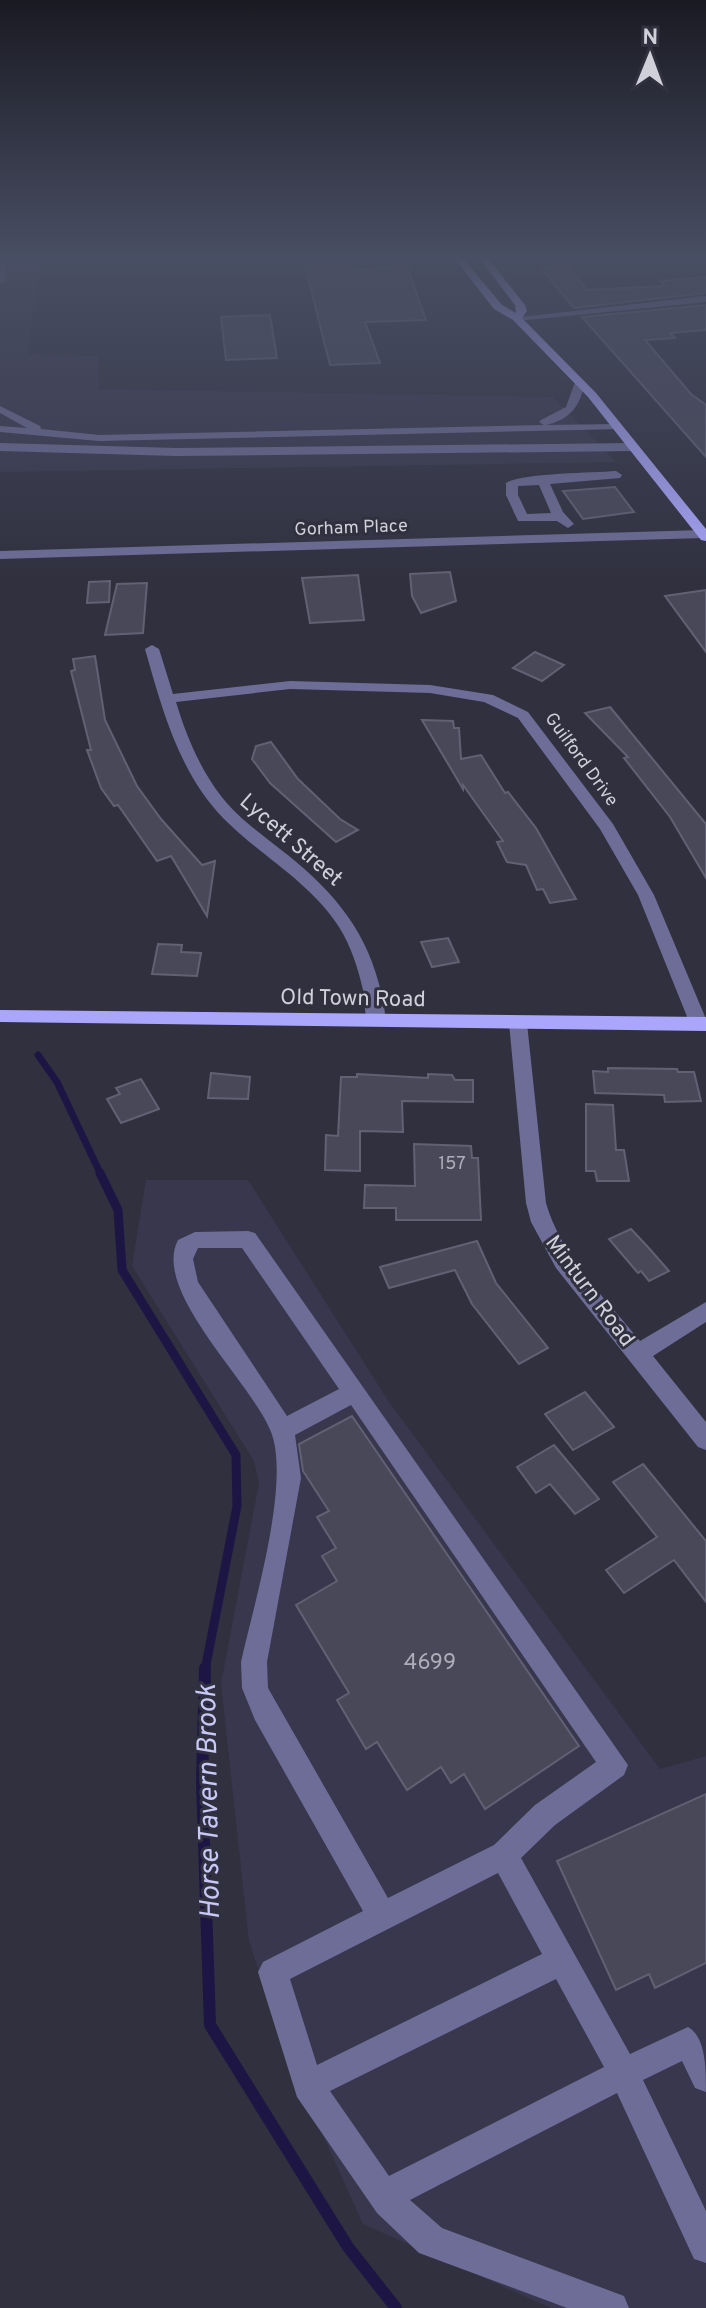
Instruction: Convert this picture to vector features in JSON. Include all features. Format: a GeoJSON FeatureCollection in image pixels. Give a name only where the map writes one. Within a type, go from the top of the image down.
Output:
{"type":"FeatureCollection","features":[{"type":"Feature","properties":{"kind":"main road"},"geometry":{"type":"LineString","coordinates":[[564,366],[618,427],[705,536]]}},
{"type":"Feature","properties":{"kind":"main road","name":"Old Town Road"},"geometry":{"type":"LineString","coordinates":[[0,1016],[702,1024]]}},
{"type":"Feature","properties":{"kind":"street"},"geometry":{"type":"LineString","coordinates":[[507,429],[565,416],[575,406],[580,382]]}},
{"type":"Feature","properties":{"kind":"street"},"geometry":{"type":"LineString","coordinates":[[0,409],[22,424],[48,432],[99,438]]}},
{"type":"Feature","properties":{"kind":"street"},"geometry":{"type":"LineString","coordinates":[[0,429],[99,438],[618,427]]}},
{"type":"Feature","properties":{"kind":"street"},"geometry":{"type":"LineString","coordinates":[[0,447],[176,452]]}},
{"type":"Feature","properties":{"kind":"street"},"geometry":{"type":"LineString","coordinates":[[0,457],[634,447]]}},
{"type":"Feature","properties":{"kind":"street"},"geometry":{"type":"LineString","coordinates":[[560,517],[522,518],[511,489],[516,481],[616,475]]}},
{"type":"Feature","properties":{"kind":"street"},"geometry":{"type":"LineString","coordinates":[[542,478],[560,517],[582,538]]}},
{"type":"Feature","properties":{"kind":"street","name":"Gorham Place"},"geometry":{"type":"LineString","coordinates":[[0,555],[705,536]]}},
{"type":"Feature","properties":{"kind":"street","name":"Lycett Street"},"geometry":{"type":"LineString","coordinates":[[152,649],[181,742],[195,771],[231,818],[313,883],[346,919],[356,937],[373,988],[376,1021]]}},
{"type":"Feature","properties":{"kind":"street","name":"Guilford Drive"},"geometry":{"type":"LineString","coordinates":[[167,699],[290,685],[430,689],[488,698],[523,715],[615,841],[646,895],[702,1024]]}},
{"type":"Feature","properties":{"kind":"street","name":"Minturn Road"},"geometry":{"type":"LineString","coordinates":[[518,1023],[526,1116],[541,1222],[564,1262],[706,1440]]}},
{"type":"Feature","properties":{"kind":"street"},"geometry":{"type":"LineString","coordinates":[[382,1916],[337,1833],[264,1711],[255,1688],[256,1653],[289,1478],[283,1430],[188,1284],[182,1259],[185,1246],[195,1240],[248,1239],[614,1765],[545,1815],[504,1855],[273,1972],[308,2086],[384,2196],[431,2241],[612,2308]]}},
{"type":"Feature","properties":{"kind":"street"},"geometry":{"type":"LineString","coordinates":[[639,1353],[706,1311]]}},
{"type":"Feature","properties":{"kind":"street"},"geometry":{"type":"LineString","coordinates":[[283,1430],[356,1391]]}},
{"type":"Feature","properties":{"kind":"street"},"geometry":{"type":"LineString","coordinates":[[504,1855],[624,2073],[706,2247]]}},
{"type":"Feature","properties":{"kind":"street"},"geometry":{"type":"LineString","coordinates":[[308,2086],[562,1960]]}},
{"type":"Feature","properties":{"kind":"street"},"geometry":{"type":"LineString","coordinates":[[384,2196],[697,2037],[706,2077]]}},
{"type":"Feature","properties":{"kind":"shaded area"},"geometry":{"type":"Polygon","coordinates":[[[0,366],[98,366],[99,389],[553,397],[616,462],[0,472],[0,366]]]}},
{"type":"Feature","properties":{"kind":"shaded area"},"geometry":{"type":"Polygon","coordinates":[[[146,1180],[248,1180],[389,1402],[660,1769],[706,1756],[706,2308],[551,2308],[363,2224],[288,2058],[249,1941],[221,1684],[259,1483],[254,1461],[132,1266],[146,1180]]]}},
{"type":"Feature","properties":{"kind":"building"},"geometry":{"type":"Polygon","coordinates":[[[625,366],[667,366],[691,394],[706,405],[706,457],[625,366]]]}},
{"type":"Feature","properties":{"kind":"building"},"geometry":{"type":"Polygon","coordinates":[[[615,487],[634,512],[583,519],[563,491],[615,487]]]}},
{"type":"Feature","properties":{"kind":"building"},"geometry":{"type":"Polygon","coordinates":[[[450,572],[456,601],[421,613],[412,596],[410,574],[450,572]]]}},
{"type":"Feature","properties":{"kind":"building"},"geometry":{"type":"Polygon","coordinates":[[[358,575],[364,620],[310,623],[302,578],[358,575]]]}},
{"type":"Feature","properties":{"kind":"building"},"geometry":{"type":"Polygon","coordinates":[[[110,581],[109,602],[87,603],[89,582],[110,581]]]}},
{"type":"Feature","properties":{"kind":"building"},"geometry":{"type":"Polygon","coordinates":[[[147,583],[143,633],[105,635],[117,584],[147,583]]]}},
{"type":"Feature","properties":{"kind":"building"},"geometry":{"type":"Polygon","coordinates":[[[706,590],[706,652],[665,596],[706,590]]]}},
{"type":"Feature","properties":{"kind":"building"},"geometry":{"type":"Polygon","coordinates":[[[535,652],[564,665],[542,681],[513,668],[535,652]]]}},
{"type":"Feature","properties":{"kind":"building"},"geometry":{"type":"Polygon","coordinates":[[[95,656],[105,720],[137,786],[161,819],[202,865],[215,861],[207,916],[171,856],[157,861],[118,805],[114,806],[101,788],[87,750],[91,750],[71,671],[75,670],[73,659],[95,656]]]}},
{"type":"Feature","properties":{"kind":"building"},"geometry":{"type":"Polygon","coordinates":[[[610,707],[706,824],[706,878],[670,817],[624,758],[628,757],[585,713],[610,707]]]}},
{"type":"Feature","properties":{"kind":"building"},"geometry":{"type":"Polygon","coordinates":[[[422,720],[453,721],[454,728],[459,728],[461,759],[481,755],[505,793],[508,792],[536,828],[576,899],[550,903],[543,889],[537,890],[526,865],[507,862],[497,842],[503,841],[463,785],[463,789],[422,720]]]}},
{"type":"Feature","properties":{"kind":"building"},"geometry":{"type":"Polygon","coordinates":[[[271,742],[298,779],[340,819],[358,830],[336,842],[270,783],[252,759],[256,746],[271,742]]]}},
{"type":"Feature","properties":{"kind":"building"},"geometry":{"type":"Polygon","coordinates":[[[448,938],[459,962],[432,967],[421,942],[448,938]]]}},
{"type":"Feature","properties":{"kind":"building"},"geometry":{"type":"Polygon","coordinates":[[[158,944],[182,945],[181,952],[201,953],[197,976],[152,974],[158,944]]]}},
{"type":"Feature","properties":{"kind":"building"},"geometry":{"type":"Polygon","coordinates":[[[608,1068],[694,1072],[701,1101],[665,1102],[664,1095],[595,1093],[593,1071],[608,1072],[608,1068]]]}},
{"type":"Feature","properties":{"kind":"building"},"geometry":{"type":"Polygon","coordinates":[[[211,1073],[250,1077],[248,1099],[208,1098],[211,1073]]]}},
{"type":"Feature","properties":{"kind":"building"},"geometry":{"type":"Polygon","coordinates":[[[357,1074],[428,1078],[428,1074],[452,1075],[455,1080],[473,1080],[473,1102],[402,1101],[403,1132],[360,1131],[360,1171],[325,1170],[326,1135],[338,1136],[341,1077],[357,1077],[357,1074]]]}},
{"type":"Feature","properties":{"kind":"building"},"geometry":{"type":"Polygon","coordinates":[[[141,1079],[159,1109],[121,1123],[107,1099],[120,1094],[116,1088],[141,1079]]]}},
{"type":"Feature","properties":{"kind":"building"},"geometry":{"type":"Polygon","coordinates":[[[586,1104],[613,1105],[616,1150],[624,1150],[629,1181],[597,1181],[595,1171],[586,1171],[586,1104]]]}},
{"type":"Feature","properties":{"kind":"building"},"geometry":{"type":"Polygon","coordinates":[[[414,1144],[471,1146],[472,1158],[478,1158],[481,1220],[396,1220],[396,1208],[364,1208],[365,1185],[415,1186],[414,1144]]]}},
{"type":"Feature","properties":{"kind":"building"},"geometry":{"type":"Polygon","coordinates":[[[631,1229],[669,1271],[649,1281],[641,1271],[638,1273],[609,1239],[631,1229]]]}},
{"type":"Feature","properties":{"kind":"building"},"geometry":{"type":"Polygon","coordinates":[[[477,1241],[496,1283],[548,1348],[519,1364],[472,1304],[455,1270],[389,1288],[380,1267],[477,1241]]]}},
{"type":"Feature","properties":{"kind":"building"},"geometry":{"type":"Polygon","coordinates":[[[585,1392],[614,1427],[573,1450],[545,1414],[585,1392]]]}},
{"type":"Feature","properties":{"kind":"building"},"geometry":{"type":"Polygon","coordinates":[[[352,1416],[579,1746],[485,1809],[464,1774],[451,1783],[441,1767],[407,1790],[377,1742],[366,1749],[337,1700],[349,1693],[296,1605],[337,1581],[322,1556],[336,1548],[317,1517],[329,1511],[303,1471],[299,1444],[352,1416]]]}},
{"type":"Feature","properties":{"kind":"building"},"geometry":{"type":"Polygon","coordinates":[[[554,1445],[599,1499],[575,1514],[550,1484],[536,1493],[517,1467],[554,1445]]]}},
{"type":"Feature","properties":{"kind":"building"},"geometry":{"type":"Polygon","coordinates":[[[643,1464],[706,1541],[706,1602],[674,1560],[624,1593],[606,1570],[657,1537],[613,1482],[643,1464]]]}},
{"type":"Feature","properties":{"kind":"building"},"geometry":{"type":"Polygon","coordinates":[[[706,1794],[706,1963],[655,1988],[649,1974],[616,1990],[557,1861],[706,1794]]]}},
{"type":"Feature","properties":{"kind":"waterway","name":"Horse Tavern Brook"},"geometry":{"type":"LineString","coordinates":[[38,1055],[57,1082],[101,1175]]}},
{"type":"Feature","properties":{"kind":"waterway","name":"Horse Tavern Brook"},"geometry":{"type":"LineString","coordinates":[[100,1173],[118,1210],[122,1270],[236,1455],[237,1506],[205,1670]]}},
{"type":"Feature","properties":{"kind":"waterway","name":"Horse Tavern Brook"},"geometry":{"type":"LineString","coordinates":[[205,1668],[202,1783],[210,2025],[348,2247],[396,2308]]}}]}
